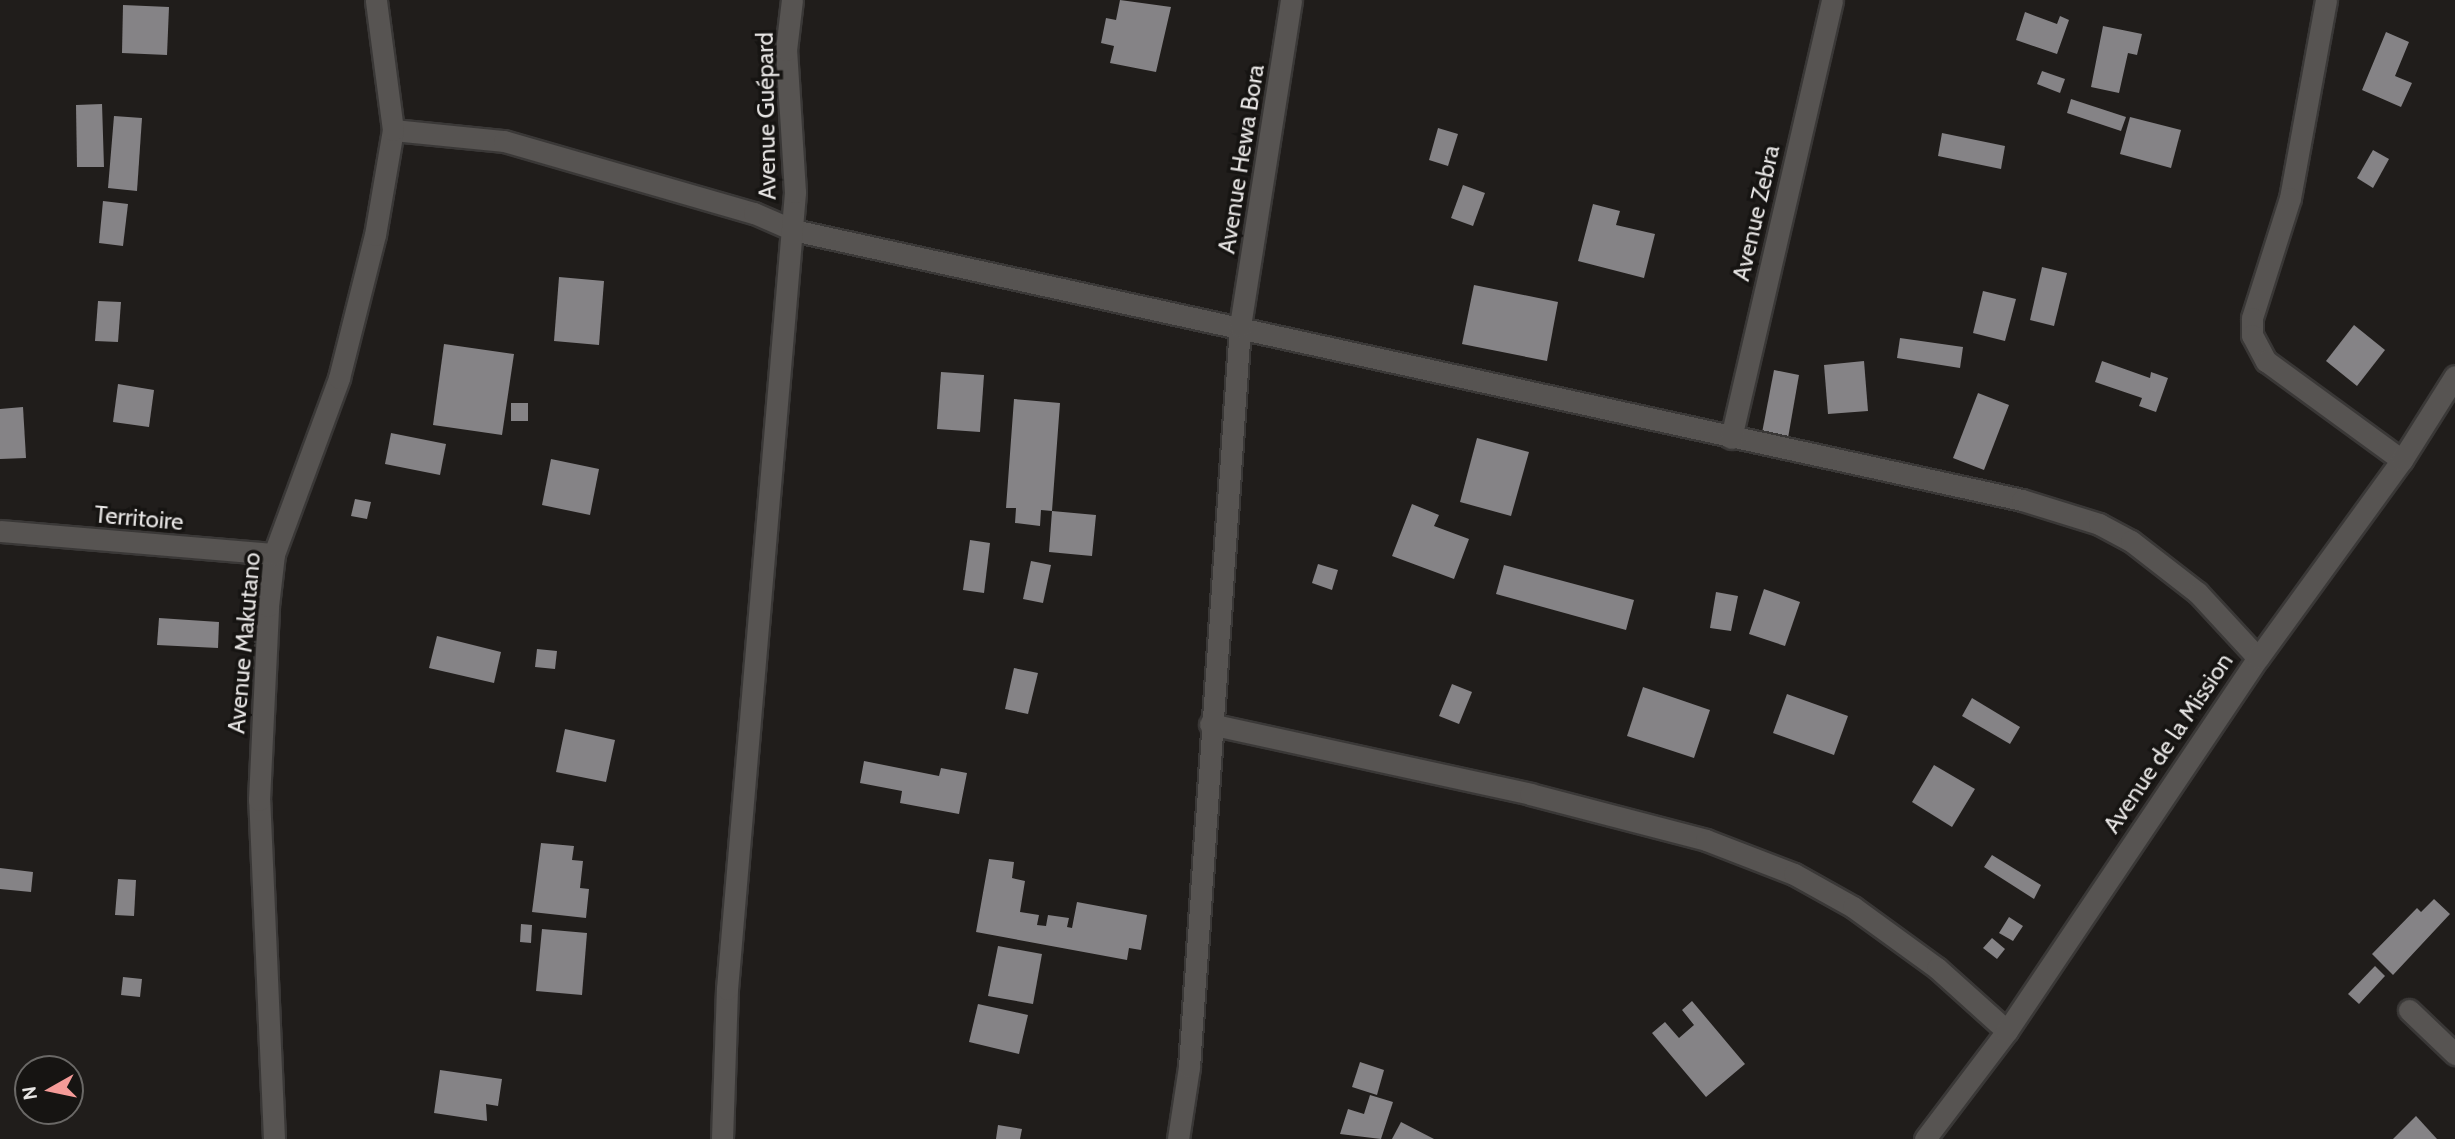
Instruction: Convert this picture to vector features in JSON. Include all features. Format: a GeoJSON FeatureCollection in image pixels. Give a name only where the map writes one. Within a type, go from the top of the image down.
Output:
{"type":"FeatureCollection","features":[{"type":"Feature","properties":{"kind":"street","name":"Avenue Makutano"},"geometry":{"type":"LineString","coordinates":[[274,1139],[259,800],[274,554],[339,378],[375,235],[393,130],[376,0]]}},
{"type":"Feature","properties":{"kind":"street","name":"Avenue Guépard"},"geometry":{"type":"LineString","coordinates":[[722,1139],[731,949],[793,230],[796,157],[786,50],[792,0]]}},
{"type":"Feature","properties":{"kind":"street","name":"Avenue Hewa Bora"},"geometry":{"type":"LineString","coordinates":[[1178,1139],[1189,1067],[1210,724],[1240,326],[1291,0]]}},
{"type":"Feature","properties":{"kind":"street","name":"Avenue Zebra"},"geometry":{"type":"LineString","coordinates":[[1731,438],[1832,0]]}},
{"type":"Feature","properties":{"kind":"street"},"geometry":{"type":"LineString","coordinates":[[2326,0],[2290,198],[2252,318],[2252,335],[2266,361],[2402,460]]}},
{"type":"Feature","properties":{"kind":"street"},"geometry":{"type":"LineString","coordinates":[[393,130],[527,146],[754,213],[793,230],[1240,326],[1731,438],[1970,486],[2099,524],[2131,541],[2198,593],[2258,658]]}},
{"type":"Feature","properties":{"kind":"street","name":"Avenue de la Mission"},"geometry":{"type":"LineString","coordinates":[[1924,1139],[2007,1031],[2258,658],[2402,460],[2455,376]]}},
{"type":"Feature","properties":{"kind":"street","name":"Territoire"},"geometry":{"type":"LineString","coordinates":[[0,531],[274,554]]}},
{"type":"Feature","properties":{"kind":"street"},"geometry":{"type":"LineString","coordinates":[[1210,724],[1530,794],[1706,840],[1794,874],[1853,907],[1937,968],[2007,1031]]}},
{"type":"Feature","properties":{"kind":"street"},"geometry":{"type":"LineString","coordinates":[[2409,1010],[2455,1054]]}},
{"type":"Feature","properties":{"kind":"building"},"geometry":{"type":"Polygon","coordinates":[[[1120,0],[1171,7],[1156,72],[1110,63],[1114,46],[1101,43],[1106,18],[1116,20],[1120,0]]]}},
{"type":"Feature","properties":{"kind":"building"},"geometry":{"type":"Polygon","coordinates":[[[123,5],[169,7],[167,55],[122,53],[123,5]]]}},
{"type":"Feature","properties":{"kind":"building"},"geometry":{"type":"Polygon","coordinates":[[[2025,12],[2057,24],[2060,16],[2069,20],[2057,54],[2016,40],[2025,12]]]}},
{"type":"Feature","properties":{"kind":"building"},"geometry":{"type":"Polygon","coordinates":[[[2103,26],[2142,34],[2137,55],[2128,53],[2119,93],[2091,87],[2103,26]]]}},
{"type":"Feature","properties":{"kind":"building"},"geometry":{"type":"Polygon","coordinates":[[[2386,32],[2409,42],[2395,76],[2412,83],[2401,107],[2362,90],[2386,32]]]}},
{"type":"Feature","properties":{"kind":"building"},"geometry":{"type":"Polygon","coordinates":[[[2042,71],[2065,79],[2060,93],[2037,84],[2042,71]]]}},
{"type":"Feature","properties":{"kind":"building"},"geometry":{"type":"Polygon","coordinates":[[[2071,99],[2126,117],[2121,131],[2067,113],[2071,99]]]}},
{"type":"Feature","properties":{"kind":"building"},"geometry":{"type":"Polygon","coordinates":[[[102,104],[104,167],[77,167],[76,105],[102,104]]]}},
{"type":"Feature","properties":{"kind":"building"},"geometry":{"type":"Polygon","coordinates":[[[114,116],[142,118],[137,191],[108,188],[114,116]]]}},
{"type":"Feature","properties":{"kind":"building"},"geometry":{"type":"Polygon","coordinates":[[[2130,117],[2181,130],[2171,168],[2120,154],[2130,117]]]}},
{"type":"Feature","properties":{"kind":"building"},"geometry":{"type":"Polygon","coordinates":[[[1438,128],[1458,134],[1448,166],[1429,160],[1438,128]]]}},
{"type":"Feature","properties":{"kind":"building"},"geometry":{"type":"Polygon","coordinates":[[[1942,133],[2005,146],[2001,169],[1938,156],[1942,133]]]}},
{"type":"Feature","properties":{"kind":"building"},"geometry":{"type":"Polygon","coordinates":[[[2373,150],[2389,159],[2373,188],[2357,178],[2373,150]]]}},
{"type":"Feature","properties":{"kind":"building"},"geometry":{"type":"Polygon","coordinates":[[[1463,185],[1485,193],[1473,226],[1451,218],[1463,185]]]}},
{"type":"Feature","properties":{"kind":"building"},"geometry":{"type":"Polygon","coordinates":[[[103,201],[128,204],[123,246],[99,243],[103,201]]]}},
{"type":"Feature","properties":{"kind":"building"},"geometry":{"type":"Polygon","coordinates":[[[1593,204],[1620,211],[1616,225],[1655,234],[1644,278],[1578,261],[1593,204]]]}},
{"type":"Feature","properties":{"kind":"building"},"geometry":{"type":"Polygon","coordinates":[[[2042,267],[2067,273],[2054,326],[2030,320],[2042,267]]]}},
{"type":"Feature","properties":{"kind":"building"},"geometry":{"type":"Polygon","coordinates":[[[559,277],[604,281],[599,345],[554,341],[559,277]]]}},
{"type":"Feature","properties":{"kind":"building"},"geometry":{"type":"Polygon","coordinates":[[[1474,285],[1558,302],[1547,361],[1462,344],[1474,285]]]}},
{"type":"Feature","properties":{"kind":"building"},"geometry":{"type":"Polygon","coordinates":[[[1983,291],[2016,299],[2005,341],[1973,333],[1983,291]]]}},
{"type":"Feature","properties":{"kind":"building"},"geometry":{"type":"Polygon","coordinates":[[[98,301],[121,302],[118,342],[95,341],[98,301]]]}},
{"type":"Feature","properties":{"kind":"building"},"geometry":{"type":"Polygon","coordinates":[[[2354,325],[2385,350],[2357,386],[2326,361],[2354,325]]]}},
{"type":"Feature","properties":{"kind":"building"},"geometry":{"type":"Polygon","coordinates":[[[1900,338],[1963,347],[1960,368],[1897,358],[1900,338]]]}},
{"type":"Feature","properties":{"kind":"building"},"geometry":{"type":"Polygon","coordinates":[[[444,344],[514,354],[502,435],[433,425],[444,344]]]}},
{"type":"Feature","properties":{"kind":"building"},"geometry":{"type":"Polygon","coordinates":[[[1864,361],[1868,411],[1828,414],[1824,365],[1864,361]]]}},
{"type":"Feature","properties":{"kind":"building"},"geometry":{"type":"Polygon","coordinates":[[[2102,361],[2150,378],[2151,372],[2168,378],[2156,412],[2139,406],[2142,398],[2095,382],[2102,361]]]}},
{"type":"Feature","properties":{"kind":"building"},"geometry":{"type":"Polygon","coordinates":[[[1774,370],[1799,375],[1788,438],[1762,433],[1774,370]]]}},
{"type":"Feature","properties":{"kind":"building"},"geometry":{"type":"Polygon","coordinates":[[[941,372],[984,375],[980,432],[937,429],[941,372]]]}},
{"type":"Feature","properties":{"kind":"building"},"geometry":{"type":"Polygon","coordinates":[[[118,384],[154,390],[149,427],[113,422],[118,384]]]}},
{"type":"Feature","properties":{"kind":"building"},"geometry":{"type":"Polygon","coordinates":[[[1978,393],[2009,405],[1984,470],[1953,458],[1978,393]]]}},
{"type":"Feature","properties":{"kind":"building"},"geometry":{"type":"Polygon","coordinates":[[[1014,399],[1060,403],[1052,511],[1041,510],[1040,526],[1015,523],[1016,508],[1006,508],[1014,399]]]}},
{"type":"Feature","properties":{"kind":"building"},"geometry":{"type":"Polygon","coordinates":[[[511,403],[528,403],[528,421],[511,421],[511,403]]]}},
{"type":"Feature","properties":{"kind":"building"},"geometry":{"type":"Polygon","coordinates":[[[23,407],[26,458],[0,459],[0,409],[23,407]]]}},
{"type":"Feature","properties":{"kind":"building"},"geometry":{"type":"Polygon","coordinates":[[[391,433],[446,444],[440,475],[385,464],[391,433]]]}},
{"type":"Feature","properties":{"kind":"building"},"geometry":{"type":"Polygon","coordinates":[[[1477,438],[1529,452],[1511,516],[1460,502],[1477,438]]]}},
{"type":"Feature","properties":{"kind":"building"},"geometry":{"type":"Polygon","coordinates":[[[551,459],[599,469],[590,515],[542,505],[551,459]]]}},
{"type":"Feature","properties":{"kind":"building"},"geometry":{"type":"Polygon","coordinates":[[[355,499],[371,502],[367,519],[351,516],[355,499]]]}},
{"type":"Feature","properties":{"kind":"building"},"geometry":{"type":"Polygon","coordinates":[[[1412,504],[1439,515],[1434,526],[1469,539],[1454,579],[1392,556],[1412,504]]]}},
{"type":"Feature","properties":{"kind":"building"},"geometry":{"type":"Polygon","coordinates":[[[1052,511],[1096,515],[1092,556],[1049,552],[1052,511]]]}},
{"type":"Feature","properties":{"kind":"building"},"geometry":{"type":"Polygon","coordinates":[[[970,540],[990,543],[984,593],[963,590],[970,540]]]}},
{"type":"Feature","properties":{"kind":"building"},"geometry":{"type":"Polygon","coordinates":[[[1031,561],[1051,565],[1043,603],[1023,599],[1031,561]]]}},
{"type":"Feature","properties":{"kind":"building"},"geometry":{"type":"Polygon","coordinates":[[[1318,564],[1338,570],[1332,590],[1312,583],[1318,564]]]}},
{"type":"Feature","properties":{"kind":"building"},"geometry":{"type":"Polygon","coordinates":[[[1504,565],[1634,600],[1626,630],[1496,594],[1504,565]]]}},
{"type":"Feature","properties":{"kind":"building"},"geometry":{"type":"Polygon","coordinates":[[[1764,589],[1800,602],[1785,646],[1749,634],[1764,589]]]}},
{"type":"Feature","properties":{"kind":"building"},"geometry":{"type":"Polygon","coordinates":[[[1716,592],[1738,596],[1731,631],[1710,628],[1716,592]]]}},
{"type":"Feature","properties":{"kind":"building"},"geometry":{"type":"Polygon","coordinates":[[[159,618],[219,622],[218,648],[157,645],[159,618]]]}},
{"type":"Feature","properties":{"kind":"building"},"geometry":{"type":"Polygon","coordinates":[[[437,636],[501,652],[494,683],[429,668],[437,636]]]}},
{"type":"Feature","properties":{"kind":"building"},"geometry":{"type":"Polygon","coordinates":[[[537,649],[557,651],[555,669],[535,667],[537,649]]]}},
{"type":"Feature","properties":{"kind":"building"},"geometry":{"type":"Polygon","coordinates":[[[1014,668],[1038,673],[1028,714],[1005,709],[1014,668]]]}},
{"type":"Feature","properties":{"kind":"building"},"geometry":{"type":"Polygon","coordinates":[[[1452,684],[1472,692],[1459,724],[1439,716],[1452,684]]]}},
{"type":"Feature","properties":{"kind":"building"},"geometry":{"type":"Polygon","coordinates":[[[1643,687],[1710,710],[1694,758],[1627,736],[1643,687]]]}},
{"type":"Feature","properties":{"kind":"building"},"geometry":{"type":"Polygon","coordinates":[[[1787,694],[1848,716],[1834,755],[1773,733],[1787,694]]]}},
{"type":"Feature","properties":{"kind":"building"},"geometry":{"type":"Polygon","coordinates":[[[1972,698],[2020,727],[2010,744],[1962,716],[1972,698]]]}},
{"type":"Feature","properties":{"kind":"building"},"geometry":{"type":"Polygon","coordinates":[[[565,729],[615,740],[606,782],[556,772],[565,729]]]}},
{"type":"Feature","properties":{"kind":"building"},"geometry":{"type":"Polygon","coordinates":[[[864,761],[939,776],[941,768],[967,773],[959,814],[900,803],[902,791],[860,783],[864,761]]]}},
{"type":"Feature","properties":{"kind":"building"},"geometry":{"type":"Polygon","coordinates":[[[1934,765],[1975,789],[1952,827],[1912,802],[1934,765]]]}},
{"type":"Feature","properties":{"kind":"building"},"geometry":{"type":"Polygon","coordinates":[[[541,843],[574,846],[572,860],[583,861],[580,888],[589,889],[586,918],[532,912],[541,843]]]}},
{"type":"Feature","properties":{"kind":"building"},"geometry":{"type":"Polygon","coordinates":[[[1992,855],[2041,885],[2034,899],[1984,867],[1992,855]]]}},
{"type":"Feature","properties":{"kind":"building"},"geometry":{"type":"Polygon","coordinates":[[[989,859],[1014,862],[1012,878],[1025,881],[1020,912],[1039,915],[1037,925],[1046,926],[1048,915],[1069,918],[1067,927],[1072,928],[1077,902],[1147,915],[1141,950],[1129,948],[1127,960],[976,932],[989,859]]]}},
{"type":"Feature","properties":{"kind":"building"},"geometry":{"type":"Polygon","coordinates":[[[0,868],[33,872],[31,892],[0,889],[0,868]]]}},
{"type":"Feature","properties":{"kind":"building"},"geometry":{"type":"Polygon","coordinates":[[[118,879],[136,880],[134,916],[115,915],[118,879]]]}},
{"type":"Feature","properties":{"kind":"building"},"geometry":{"type":"Polygon","coordinates":[[[2434,899],[2450,914],[2393,975],[2372,954],[2417,908],[2421,912],[2434,899]]]}},
{"type":"Feature","properties":{"kind":"building"},"geometry":{"type":"Polygon","coordinates":[[[2009,917],[2023,926],[2013,941],[1999,933],[2009,917]]]}},
{"type":"Feature","properties":{"kind":"building"},"geometry":{"type":"Polygon","coordinates":[[[521,924],[532,925],[531,943],[520,942],[521,924]]]}},
{"type":"Feature","properties":{"kind":"building"},"geometry":{"type":"Polygon","coordinates":[[[542,929],[587,933],[582,995],[536,991],[542,929]]]}},
{"type":"Feature","properties":{"kind":"building"},"geometry":{"type":"Polygon","coordinates":[[[1992,938],[2005,949],[1997,959],[1983,948],[1992,938]]]}},
{"type":"Feature","properties":{"kind":"building"},"geometry":{"type":"Polygon","coordinates":[[[998,946],[1042,954],[1033,1004],[988,996],[998,946]]]}},
{"type":"Feature","properties":{"kind":"building"},"geometry":{"type":"Polygon","coordinates":[[[2375,966],[2385,976],[2359,1004],[2348,994],[2375,966]]]}},
{"type":"Feature","properties":{"kind":"building"},"geometry":{"type":"Polygon","coordinates":[[[123,977],[142,979],[140,997],[121,995],[123,977]]]}},
{"type":"Feature","properties":{"kind":"building"},"geometry":{"type":"Polygon","coordinates":[[[1692,1001],[1745,1064],[1706,1097],[1652,1033],[1665,1022],[1679,1038],[1694,1025],[1682,1010],[1692,1001]]]}},
{"type":"Feature","properties":{"kind":"building"},"geometry":{"type":"Polygon","coordinates":[[[978,1004],[1028,1015],[1019,1054],[969,1042],[978,1004]]]}},
{"type":"Feature","properties":{"kind":"building"},"geometry":{"type":"Polygon","coordinates":[[[1360,1062],[1384,1070],[1377,1095],[1352,1087],[1360,1062]]]}},
{"type":"Feature","properties":{"kind":"building"},"geometry":{"type":"Polygon","coordinates":[[[440,1070],[502,1079],[498,1106],[486,1104],[487,1121],[434,1113],[440,1070]]]}},
{"type":"Feature","properties":{"kind":"building"},"geometry":{"type":"Polygon","coordinates":[[[1370,1095],[1393,1102],[1381,1139],[1340,1134],[1348,1109],[1364,1114],[1370,1095]]]}},
{"type":"Feature","properties":{"kind":"building"},"geometry":{"type":"Polygon","coordinates":[[[2416,1116],[2437,1139],[2393,1139],[2416,1116]]]}},
{"type":"Feature","properties":{"kind":"building"},"geometry":{"type":"Polygon","coordinates":[[[1401,1122],[1434,1139],[1392,1139],[1401,1122]]]}},
{"type":"Feature","properties":{"kind":"building"},"geometry":{"type":"Polygon","coordinates":[[[998,1125],[1022,1129],[1020,1139],[996,1139],[998,1125]]]}}]}
